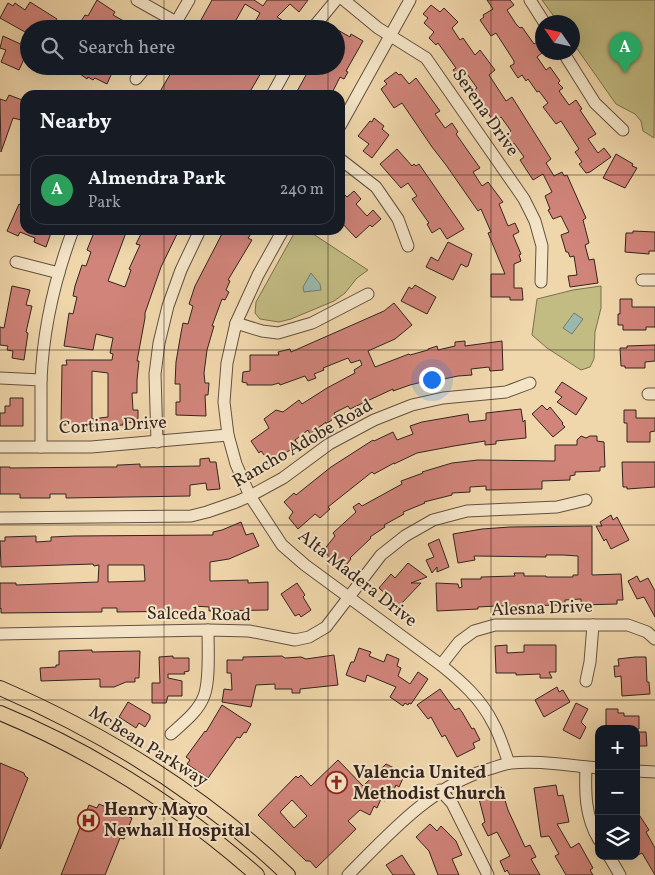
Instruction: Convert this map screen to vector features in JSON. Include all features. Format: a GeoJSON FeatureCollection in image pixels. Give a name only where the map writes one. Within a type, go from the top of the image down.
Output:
{"type":"FeatureCollection","features":[{"type":"Feature","properties":{"kind":"main road","name":"McBean Parkway"},"geometry":{"type":"LineString","coordinates":[[0,688],[86,729],[154,769],[236,829],[288,875]]}},
{"type":"Feature","properties":{"kind":"main road"},"geometry":{"type":"LineString","coordinates":[[0,713],[60,740],[136,784],[202,830],[257,875]]}},
{"type":"Feature","properties":{"kind":"street"},"geometry":{"type":"LineString","coordinates":[[137,0],[167,20]]}},
{"type":"Feature","properties":{"kind":"street"},"geometry":{"type":"LineString","coordinates":[[177,20],[188,0]]}},
{"type":"Feature","properties":{"kind":"street"},"geometry":{"type":"LineString","coordinates":[[319,20],[336,0]]}},
{"type":"Feature","properties":{"kind":"street","name":"Serena Drive"},"geometry":{"type":"LineString","coordinates":[[344,0],[361,16],[389,36],[426,58],[524,199],[535,221],[542,246],[541,282]]}},
{"type":"Feature","properties":{"kind":"street"},"geometry":{"type":"LineString","coordinates":[[345,117],[410,0]]}},
{"type":"Feature","properties":{"kind":"street"},"geometry":{"type":"LineString","coordinates":[[530,0],[540,15]]}},
{"type":"Feature","properties":{"kind":"street"},"geometry":{"type":"LineString","coordinates":[[568,60],[595,103],[623,130]]}},
{"type":"Feature","properties":{"kind":"street"},"geometry":{"type":"LineString","coordinates":[[136,79],[139,75]]}},
{"type":"Feature","properties":{"kind":"street"},"geometry":{"type":"LineString","coordinates":[[275,90],[283,75]]}},
{"type":"Feature","properties":{"kind":"street"},"geometry":{"type":"LineString","coordinates":[[345,163],[376,187],[398,219],[408,246]]}},
{"type":"Feature","properties":{"kind":"street"},"geometry":{"type":"LineString","coordinates":[[41,447],[42,380],[48,317],[71,235]]}},
{"type":"Feature","properties":{"kind":"street"},"geometry":{"type":"LineString","coordinates":[[157,442],[155,374],[159,343],[168,306],[181,270],[198,235]]}},
{"type":"Feature","properties":{"kind":"street","name":"Alta Madera Drive"},"geometry":{"type":"LineString","coordinates":[[280,235],[258,275],[236,322],[228,363],[224,402],[228,435],[236,464],[250,496],[282,545],[305,566],[457,678],[479,701],[493,723],[509,763]]}},
{"type":"Feature","properties":{"kind":"street"},"geometry":{"type":"LineString","coordinates":[[16,262],[59,273]]}},
{"type":"Feature","properties":{"kind":"street"},"geometry":{"type":"LineString","coordinates":[[642,280],[655,280]]}},
{"type":"Feature","properties":{"kind":"street"},"geometry":{"type":"LineString","coordinates":[[236,322],[262,331],[278,333],[312,323],[368,294]]}},
{"type":"Feature","properties":{"kind":"street"},"geometry":{"type":"LineString","coordinates":[[0,378],[42,380]]}},
{"type":"Feature","properties":{"kind":"street","name":"Rancho Adobe Road"},"geometry":{"type":"LineString","coordinates":[[0,518],[191,516],[229,505],[250,496],[282,478],[330,444],[374,420],[412,405],[443,398],[506,392],[530,383]]}},
{"type":"Feature","properties":{"kind":"street","name":"Cortina Drive"},"geometry":{"type":"LineString","coordinates":[[0,447],[91,447],[228,435]]}},
{"type":"Feature","properties":{"kind":"street","name":"Salceda Road"},"geometry":{"type":"LineString","coordinates":[[0,634],[208,630],[249,631],[295,640],[309,637],[326,627],[381,555],[405,536],[433,520],[467,511],[557,506],[586,500]]}},
{"type":"Feature","properties":{"kind":"street","name":"Alesna Drive"},"geometry":{"type":"LineString","coordinates":[[441,665],[459,642],[474,631],[495,625],[628,625],[647,632],[655,639]]}},
{"type":"Feature","properties":{"kind":"street"},"geometry":{"type":"LineString","coordinates":[[586,681],[590,662],[593,625]]}},
{"type":"Feature","properties":{"kind":"street"},"geometry":{"type":"LineString","coordinates":[[171,734],[192,715],[204,696],[208,671],[208,630]]}},
{"type":"Feature","properties":{"kind":"street"},"geometry":{"type":"LineString","coordinates":[[354,873],[410,814],[440,790],[470,775],[509,763],[542,762],[595,768]]}},
{"type":"Feature","properties":{"kind":"street"},"geometry":{"type":"LineString","coordinates":[[586,767],[586,804],[595,833]]}},
{"type":"Feature","properties":{"kind":"street"},"geometry":{"type":"LineString","coordinates":[[640,770],[655,772]]}},
{"type":"Feature","properties":{"kind":"street"},"geometry":{"type":"LineString","coordinates":[[440,790],[452,803],[488,875]]}},
{"type":"Feature","properties":{"kind":"street"},"geometry":{"type":"LineString","coordinates":[[611,860],[620,875]]}},
{"type":"Feature","properties":{"kind":"shaded area"},"geometry":{"type":"Polygon","coordinates":[[[542,0],[655,0],[654,138],[643,131],[641,121],[635,114],[616,104],[580,53],[580,15],[553,15],[542,0]]]}},
{"type":"Feature","properties":{"kind":"shaded area"},"geometry":{"type":"Polygon","coordinates":[[[293,235],[315,235],[368,270],[334,301],[291,319],[279,322],[260,319],[255,313],[256,302],[293,235]]]}},
{"type":"Feature","properties":{"kind":"shaded area"},"geometry":{"type":"Polygon","coordinates":[[[311,273],[320,284],[321,290],[304,292],[303,287],[311,273]]]}},
{"type":"Feature","properties":{"kind":"shaded area"},"geometry":{"type":"Polygon","coordinates":[[[601,286],[601,308],[595,332],[594,359],[590,367],[581,370],[547,348],[532,335],[537,299],[573,290],[601,286]]]}},
{"type":"Feature","properties":{"kind":"shaded area"},"geometry":{"type":"Polygon","coordinates":[[[574,313],[583,319],[572,334],[563,328],[574,313]]]}},
{"type":"Feature","properties":{"kind":"building"},"geometry":{"type":"Polygon","coordinates":[[[97,0],[115,12],[113,15],[122,20],[82,20],[85,15],[88,16],[97,0]]]}},
{"type":"Feature","properties":{"kind":"building"},"geometry":{"type":"Polygon","coordinates":[[[212,0],[254,0],[263,6],[267,0],[308,0],[299,12],[290,4],[277,17],[282,20],[256,20],[260,13],[245,4],[236,20],[201,20],[212,0]]]}},
{"type":"Feature","properties":{"kind":"building"},"geometry":{"type":"Polygon","coordinates":[[[487,0],[510,0],[514,5],[507,10],[516,24],[520,28],[522,27],[535,43],[535,60],[539,60],[546,70],[550,67],[560,81],[558,83],[563,88],[559,91],[569,105],[576,100],[582,109],[580,110],[596,134],[588,139],[598,153],[604,148],[611,157],[590,172],[586,173],[579,164],[582,162],[575,152],[579,149],[561,121],[556,124],[543,107],[548,103],[528,79],[526,81],[522,75],[518,78],[510,66],[514,64],[514,61],[496,33],[491,36],[480,20],[484,17],[483,15],[493,9],[487,0]]]}},
{"type":"Feature","properties":{"kind":"building"},"geometry":{"type":"Polygon","coordinates":[[[30,2],[57,19],[20,20],[20,29],[0,18],[8,3],[13,6],[15,3],[25,10],[30,2]]]}},
{"type":"Feature","properties":{"kind":"building"},"geometry":{"type":"Polygon","coordinates":[[[431,5],[440,12],[444,8],[458,22],[452,28],[460,40],[463,38],[475,55],[480,50],[495,70],[489,75],[506,101],[512,97],[551,159],[546,163],[554,176],[562,172],[564,176],[567,175],[586,218],[583,220],[589,243],[585,245],[589,260],[594,259],[598,283],[570,287],[568,276],[577,275],[574,256],[570,257],[568,252],[566,252],[561,235],[569,232],[561,216],[553,219],[548,210],[550,209],[545,196],[552,192],[543,174],[533,180],[520,160],[524,157],[514,143],[507,148],[501,138],[511,131],[501,117],[494,122],[473,91],[477,88],[467,74],[460,79],[453,70],[456,68],[438,43],[436,45],[429,38],[434,32],[424,23],[428,18],[423,14],[431,5]]]}},
{"type":"Feature","properties":{"kind":"building"},"geometry":{"type":"Polygon","coordinates":[[[345,34],[350,37],[351,34],[363,41],[346,71],[348,72],[344,79],[340,77],[334,90],[298,90],[306,75],[345,75],[345,34]]]}},
{"type":"Feature","properties":{"kind":"building"},"geometry":{"type":"Polygon","coordinates":[[[3,36],[20,44],[19,70],[1,62],[6,50],[0,48],[3,36]]]}},
{"type":"Feature","properties":{"kind":"building"},"geometry":{"type":"Polygon","coordinates":[[[396,72],[399,75],[401,74],[409,84],[416,78],[440,111],[435,114],[445,128],[452,123],[458,132],[456,134],[480,168],[473,172],[482,186],[488,182],[503,202],[499,204],[508,226],[515,223],[519,232],[513,235],[521,254],[519,255],[521,261],[514,264],[514,288],[522,288],[523,300],[510,300],[510,297],[491,297],[491,274],[505,274],[488,233],[491,232],[481,209],[478,211],[402,103],[394,108],[381,89],[387,84],[384,81],[396,72]]]}},
{"type":"Feature","properties":{"kind":"building"},"geometry":{"type":"Polygon","coordinates":[[[81,75],[111,75],[107,84],[95,78],[93,80],[88,77],[87,79],[81,75]]]}},
{"type":"Feature","properties":{"kind":"building"},"geometry":{"type":"Polygon","coordinates":[[[170,75],[260,75],[251,90],[161,90],[170,75]]]}},
{"type":"Feature","properties":{"kind":"building"},"geometry":{"type":"Polygon","coordinates":[[[9,95],[20,99],[20,120],[13,118],[1,152],[0,99],[6,101],[9,95]]]}},
{"type":"Feature","properties":{"kind":"building"},"geometry":{"type":"Polygon","coordinates":[[[374,118],[384,126],[382,129],[389,135],[372,158],[363,151],[369,144],[358,136],[374,118]]]}},
{"type":"Feature","properties":{"kind":"building"},"geometry":{"type":"Polygon","coordinates":[[[397,149],[412,166],[419,164],[464,229],[447,239],[440,228],[432,233],[427,224],[429,223],[412,199],[417,196],[408,183],[401,188],[380,164],[397,149]]]}},
{"type":"Feature","properties":{"kind":"building"},"geometry":{"type":"Polygon","coordinates":[[[616,154],[637,168],[625,188],[603,178],[616,154]]]}},
{"type":"Feature","properties":{"kind":"building"},"geometry":{"type":"Polygon","coordinates":[[[354,191],[361,199],[356,204],[367,216],[373,210],[381,219],[372,227],[370,225],[356,238],[345,226],[345,195],[347,197],[354,191]]]}},
{"type":"Feature","properties":{"kind":"building"},"geometry":{"type":"Polygon","coordinates":[[[20,204],[20,232],[18,236],[7,231],[20,204]]]}},
{"type":"Feature","properties":{"kind":"building"},"geometry":{"type":"Polygon","coordinates":[[[633,231],[655,232],[655,251],[649,251],[649,254],[625,252],[626,233],[633,233],[633,231]]]}},
{"type":"Feature","properties":{"kind":"building"},"geometry":{"type":"Polygon","coordinates":[[[28,235],[50,235],[46,247],[34,242],[35,238],[28,235]]]}},
{"type":"Feature","properties":{"kind":"building"},"geometry":{"type":"Polygon","coordinates":[[[93,235],[125,235],[108,281],[125,287],[131,270],[129,269],[140,245],[136,244],[140,235],[177,235],[161,267],[145,313],[137,361],[139,361],[137,393],[132,393],[133,410],[138,410],[138,422],[91,427],[91,431],[79,431],[77,425],[61,425],[62,365],[67,365],[66,360],[112,360],[113,354],[110,353],[113,338],[96,334],[93,350],[64,346],[69,313],[73,314],[77,297],[73,296],[75,286],[82,265],[86,266],[91,252],[87,250],[93,235]],[[92,371],[92,419],[108,417],[108,373],[92,371]]]}},
{"type":"Feature","properties":{"kind":"building"},"geometry":{"type":"Polygon","coordinates":[[[221,235],[250,235],[248,238],[252,240],[228,280],[230,281],[226,290],[229,292],[225,300],[222,299],[212,326],[214,326],[207,350],[204,373],[205,383],[209,383],[208,395],[205,395],[206,416],[176,415],[176,402],[180,402],[180,384],[175,384],[176,362],[183,323],[188,324],[193,306],[189,304],[195,286],[221,235]]]}},
{"type":"Feature","properties":{"kind":"building"},"geometry":{"type":"Polygon","coordinates":[[[448,242],[472,254],[468,266],[466,267],[461,264],[453,280],[426,267],[431,257],[438,261],[448,242]]]}},
{"type":"Feature","properties":{"kind":"building"},"geometry":{"type":"Polygon","coordinates":[[[415,285],[436,297],[427,314],[401,301],[409,287],[412,289],[415,285]]]}},
{"type":"Feature","properties":{"kind":"building"},"geometry":{"type":"Polygon","coordinates":[[[12,286],[30,290],[26,305],[32,306],[26,332],[28,333],[24,360],[12,358],[13,351],[7,350],[8,346],[0,345],[0,327],[4,328],[12,286]]]}},
{"type":"Feature","properties":{"kind":"building"},"geometry":{"type":"Polygon","coordinates":[[[620,299],[632,299],[632,307],[655,307],[655,327],[646,327],[646,330],[623,330],[623,325],[618,325],[620,299]]]}},
{"type":"Feature","properties":{"kind":"building"},"geometry":{"type":"Polygon","coordinates":[[[394,303],[412,325],[395,339],[368,351],[375,367],[437,346],[438,350],[455,346],[455,342],[465,341],[465,346],[502,341],[503,370],[490,371],[489,367],[471,369],[472,375],[439,380],[438,378],[393,391],[393,389],[350,409],[348,406],[334,413],[336,417],[310,434],[308,430],[295,440],[298,444],[271,464],[261,451],[259,453],[251,441],[269,428],[264,419],[276,410],[283,412],[299,400],[302,404],[355,373],[354,370],[362,365],[360,360],[351,363],[348,358],[323,368],[324,370],[314,374],[316,378],[308,381],[305,376],[280,385],[279,383],[272,385],[247,385],[247,383],[242,382],[243,372],[250,371],[250,355],[279,355],[278,352],[290,349],[291,352],[384,311],[394,303]]]}},
{"type":"Feature","properties":{"kind":"building"},"geometry":{"type":"Polygon","coordinates":[[[655,345],[655,361],[645,362],[645,368],[625,368],[625,366],[621,366],[620,348],[655,345]]]}},
{"type":"Feature","properties":{"kind":"building"},"geometry":{"type":"Polygon","coordinates":[[[562,382],[587,398],[576,415],[557,402],[562,397],[555,392],[562,382]]]}},
{"type":"Feature","properties":{"kind":"building"},"geometry":{"type":"Polygon","coordinates":[[[10,398],[23,398],[23,426],[0,426],[0,413],[5,413],[5,406],[10,406],[10,398]]]}},
{"type":"Feature","properties":{"kind":"building"},"geometry":{"type":"Polygon","coordinates":[[[542,405],[547,410],[550,407],[565,427],[553,437],[532,414],[542,405]]]}},
{"type":"Feature","properties":{"kind":"building"},"geometry":{"type":"Polygon","coordinates":[[[521,409],[523,422],[525,420],[526,438],[496,441],[496,444],[485,445],[485,441],[417,453],[374,474],[372,472],[328,507],[330,509],[320,518],[315,514],[298,529],[289,518],[293,512],[284,502],[294,493],[296,495],[331,467],[373,440],[393,432],[397,440],[413,434],[410,426],[422,422],[468,414],[469,422],[486,420],[486,413],[521,409]]]}},
{"type":"Feature","properties":{"kind":"building"},"geometry":{"type":"Polygon","coordinates":[[[624,410],[636,410],[636,418],[655,418],[655,431],[650,432],[650,442],[627,442],[627,423],[624,423],[624,410]]]}},
{"type":"Feature","properties":{"kind":"building"},"geometry":{"type":"Polygon","coordinates":[[[581,436],[586,438],[597,436],[597,441],[604,442],[605,467],[600,467],[600,471],[575,472],[575,475],[570,476],[570,480],[542,481],[542,489],[486,490],[486,486],[470,487],[470,492],[452,493],[452,495],[424,502],[403,512],[404,514],[384,525],[385,527],[370,537],[350,558],[343,569],[323,551],[335,536],[333,533],[356,512],[353,507],[359,503],[362,506],[402,484],[401,481],[452,463],[478,460],[555,461],[555,445],[577,445],[577,440],[581,436]]]}},
{"type":"Feature","properties":{"kind":"building"},"geometry":{"type":"Polygon","coordinates":[[[209,458],[210,462],[216,462],[220,489],[207,490],[206,483],[190,485],[190,496],[66,498],[66,494],[50,494],[50,498],[20,498],[20,494],[0,494],[0,467],[117,467],[117,465],[140,464],[140,467],[200,466],[200,459],[209,458]]]}},
{"type":"Feature","properties":{"kind":"building"},"geometry":{"type":"Polygon","coordinates":[[[622,462],[655,462],[655,487],[627,489],[627,487],[623,487],[622,462]]]}},
{"type":"Feature","properties":{"kind":"building"},"geometry":{"type":"Polygon","coordinates":[[[611,515],[613,520],[617,517],[629,540],[611,549],[596,526],[602,526],[600,522],[611,515]]]}},
{"type":"Feature","properties":{"kind":"building"},"geometry":{"type":"Polygon","coordinates":[[[241,522],[246,535],[253,533],[259,546],[229,559],[210,562],[210,581],[248,580],[248,583],[268,582],[268,610],[209,611],[209,607],[194,606],[194,611],[117,612],[117,608],[102,608],[102,612],[1,613],[0,583],[16,583],[16,585],[98,582],[99,565],[1,567],[0,541],[5,541],[5,537],[36,536],[36,542],[51,541],[51,537],[74,536],[213,535],[213,532],[241,522]],[[108,565],[108,582],[145,581],[144,565],[108,565]]]}},
{"type":"Feature","properties":{"kind":"building"},"geometry":{"type":"Polygon","coordinates":[[[592,526],[592,575],[621,574],[623,600],[617,600],[617,604],[581,605],[581,599],[565,600],[565,605],[496,606],[437,611],[436,583],[458,584],[459,588],[462,587],[461,579],[515,576],[514,573],[524,573],[524,576],[546,577],[573,577],[573,575],[578,575],[578,556],[474,556],[475,560],[458,563],[453,534],[510,527],[592,526]]]}},
{"type":"Feature","properties":{"kind":"building"},"geometry":{"type":"Polygon","coordinates":[[[439,539],[449,567],[437,572],[437,567],[432,573],[426,560],[434,557],[428,544],[439,539]]]}},
{"type":"Feature","properties":{"kind":"building"},"geometry":{"type":"Polygon","coordinates":[[[408,563],[427,577],[411,583],[421,583],[399,606],[379,588],[391,574],[395,578],[408,563]]]}},
{"type":"Feature","properties":{"kind":"building"},"geometry":{"type":"Polygon","coordinates":[[[637,576],[640,582],[648,578],[655,591],[655,617],[644,597],[637,599],[628,581],[637,576]]]}},
{"type":"Feature","properties":{"kind":"building"},"geometry":{"type":"Polygon","coordinates":[[[297,583],[305,595],[303,597],[311,610],[301,617],[299,614],[295,616],[281,594],[297,583]]]}},
{"type":"Feature","properties":{"kind":"building"},"geometry":{"type":"Polygon","coordinates":[[[507,645],[507,653],[524,652],[524,645],[556,645],[556,672],[549,672],[552,678],[540,678],[540,674],[516,675],[516,673],[496,673],[495,646],[507,645]]]}},
{"type":"Feature","properties":{"kind":"building"},"geometry":{"type":"Polygon","coordinates":[[[359,648],[371,652],[369,656],[384,662],[387,654],[399,659],[397,666],[401,668],[398,676],[410,684],[418,672],[428,679],[411,704],[405,703],[403,706],[390,697],[396,687],[367,675],[365,682],[346,675],[351,662],[354,662],[359,648]]]}},
{"type":"Feature","properties":{"kind":"building"},"geometry":{"type":"Polygon","coordinates":[[[92,650],[92,652],[140,651],[139,678],[135,678],[135,682],[126,682],[114,687],[100,687],[100,679],[41,681],[40,668],[56,667],[56,665],[59,665],[59,651],[92,650]]]}},
{"type":"Feature","properties":{"kind":"building"},"geometry":{"type":"Polygon","coordinates":[[[334,655],[338,685],[300,689],[300,693],[292,693],[292,689],[275,689],[275,684],[256,685],[251,707],[222,702],[224,689],[232,690],[231,673],[227,673],[227,660],[243,660],[243,657],[282,656],[285,658],[301,657],[306,659],[334,655]]]}},
{"type":"Feature","properties":{"kind":"building"},"geometry":{"type":"Polygon","coordinates":[[[173,656],[173,658],[189,658],[189,671],[184,672],[185,674],[168,674],[168,678],[182,681],[182,696],[168,696],[166,703],[152,703],[152,683],[160,683],[159,657],[173,656]]]}},
{"type":"Feature","properties":{"kind":"building"},"geometry":{"type":"Polygon","coordinates":[[[646,657],[647,682],[649,682],[650,694],[622,696],[621,676],[615,677],[614,666],[619,666],[618,659],[646,657]]]}},
{"type":"Feature","properties":{"kind":"building"},"geometry":{"type":"Polygon","coordinates":[[[557,687],[559,692],[563,690],[570,702],[544,717],[535,700],[557,687]]]}},
{"type":"Feature","properties":{"kind":"building"},"geometry":{"type":"Polygon","coordinates":[[[440,689],[455,710],[459,708],[472,729],[474,728],[480,740],[473,743],[475,748],[457,757],[445,735],[442,737],[431,717],[428,719],[417,705],[440,689]]]}},
{"type":"Feature","properties":{"kind":"building"},"geometry":{"type":"Polygon","coordinates":[[[128,702],[150,715],[150,719],[145,727],[139,723],[136,728],[119,717],[128,702]]]}},
{"type":"Feature","properties":{"kind":"building"},"geometry":{"type":"Polygon","coordinates":[[[576,703],[588,709],[581,722],[586,727],[580,739],[563,730],[576,703]]]}},
{"type":"Feature","properties":{"kind":"building"},"geometry":{"type":"Polygon","coordinates":[[[222,705],[251,724],[246,733],[244,732],[240,738],[237,737],[208,778],[187,764],[190,760],[186,757],[206,732],[222,705]]]}},
{"type":"Feature","properties":{"kind":"building"},"geometry":{"type":"Polygon","coordinates":[[[606,709],[618,709],[618,713],[624,713],[624,716],[639,716],[639,725],[606,725],[606,709]]]}},
{"type":"Feature","properties":{"kind":"building"},"geometry":{"type":"Polygon","coordinates":[[[640,732],[646,732],[647,746],[640,746],[640,732]]]}},
{"type":"Feature","properties":{"kind":"building"},"geometry":{"type":"Polygon","coordinates":[[[338,760],[363,786],[386,764],[400,771],[398,773],[404,776],[399,787],[396,785],[392,794],[388,793],[385,801],[381,799],[377,808],[374,806],[370,815],[360,810],[348,821],[356,829],[316,868],[310,861],[306,861],[258,815],[296,776],[298,778],[301,775],[311,786],[338,760]],[[292,800],[280,812],[294,828],[307,816],[292,800]]]}},
{"type":"Feature","properties":{"kind":"building"},"geometry":{"type":"Polygon","coordinates":[[[0,763],[24,773],[28,778],[0,849],[0,763]]]}},
{"type":"Feature","properties":{"kind":"building"},"geometry":{"type":"Polygon","coordinates":[[[556,785],[558,796],[563,795],[569,822],[557,824],[571,848],[579,843],[593,868],[590,870],[593,875],[566,875],[555,856],[559,854],[549,836],[541,837],[534,788],[556,785]]]}},
{"type":"Feature","properties":{"kind":"building"},"geometry":{"type":"Polygon","coordinates":[[[501,787],[508,810],[525,847],[530,845],[536,857],[531,859],[540,875],[510,875],[507,870],[505,872],[500,861],[510,856],[497,832],[488,836],[482,824],[485,822],[478,795],[501,787]]]}},
{"type":"Feature","properties":{"kind":"building"},"geometry":{"type":"Polygon","coordinates":[[[99,804],[132,818],[124,839],[120,838],[105,875],[61,875],[89,805],[97,808],[99,804]]]}},
{"type":"Feature","properties":{"kind":"building"},"geometry":{"type":"Polygon","coordinates":[[[640,816],[649,830],[646,832],[655,848],[655,875],[642,853],[640,854],[640,816]]]}},
{"type":"Feature","properties":{"kind":"building"},"geometry":{"type":"Polygon","coordinates":[[[430,824],[437,831],[441,826],[456,841],[462,855],[452,859],[459,875],[438,875],[429,851],[416,837],[430,824]]]}},
{"type":"Feature","properties":{"kind":"building"},"geometry":{"type":"Polygon","coordinates":[[[402,855],[415,875],[393,875],[386,865],[402,855]]]}},
{"type":"Feature","properties":{"kind":"place","name":"Almendra Park"},"geometry":{"type":"Point","coordinates":[625,73]}},
{"type":"Feature","properties":{"kind":"place","name":"Valencia United Methodist Church"},"geometry":{"type":"Point","coordinates":[337,783]}},
{"type":"Feature","properties":{"kind":"place","name":"Henry Mayo Newhall Hospital"},"geometry":{"type":"Point","coordinates":[88,820]}}]}
